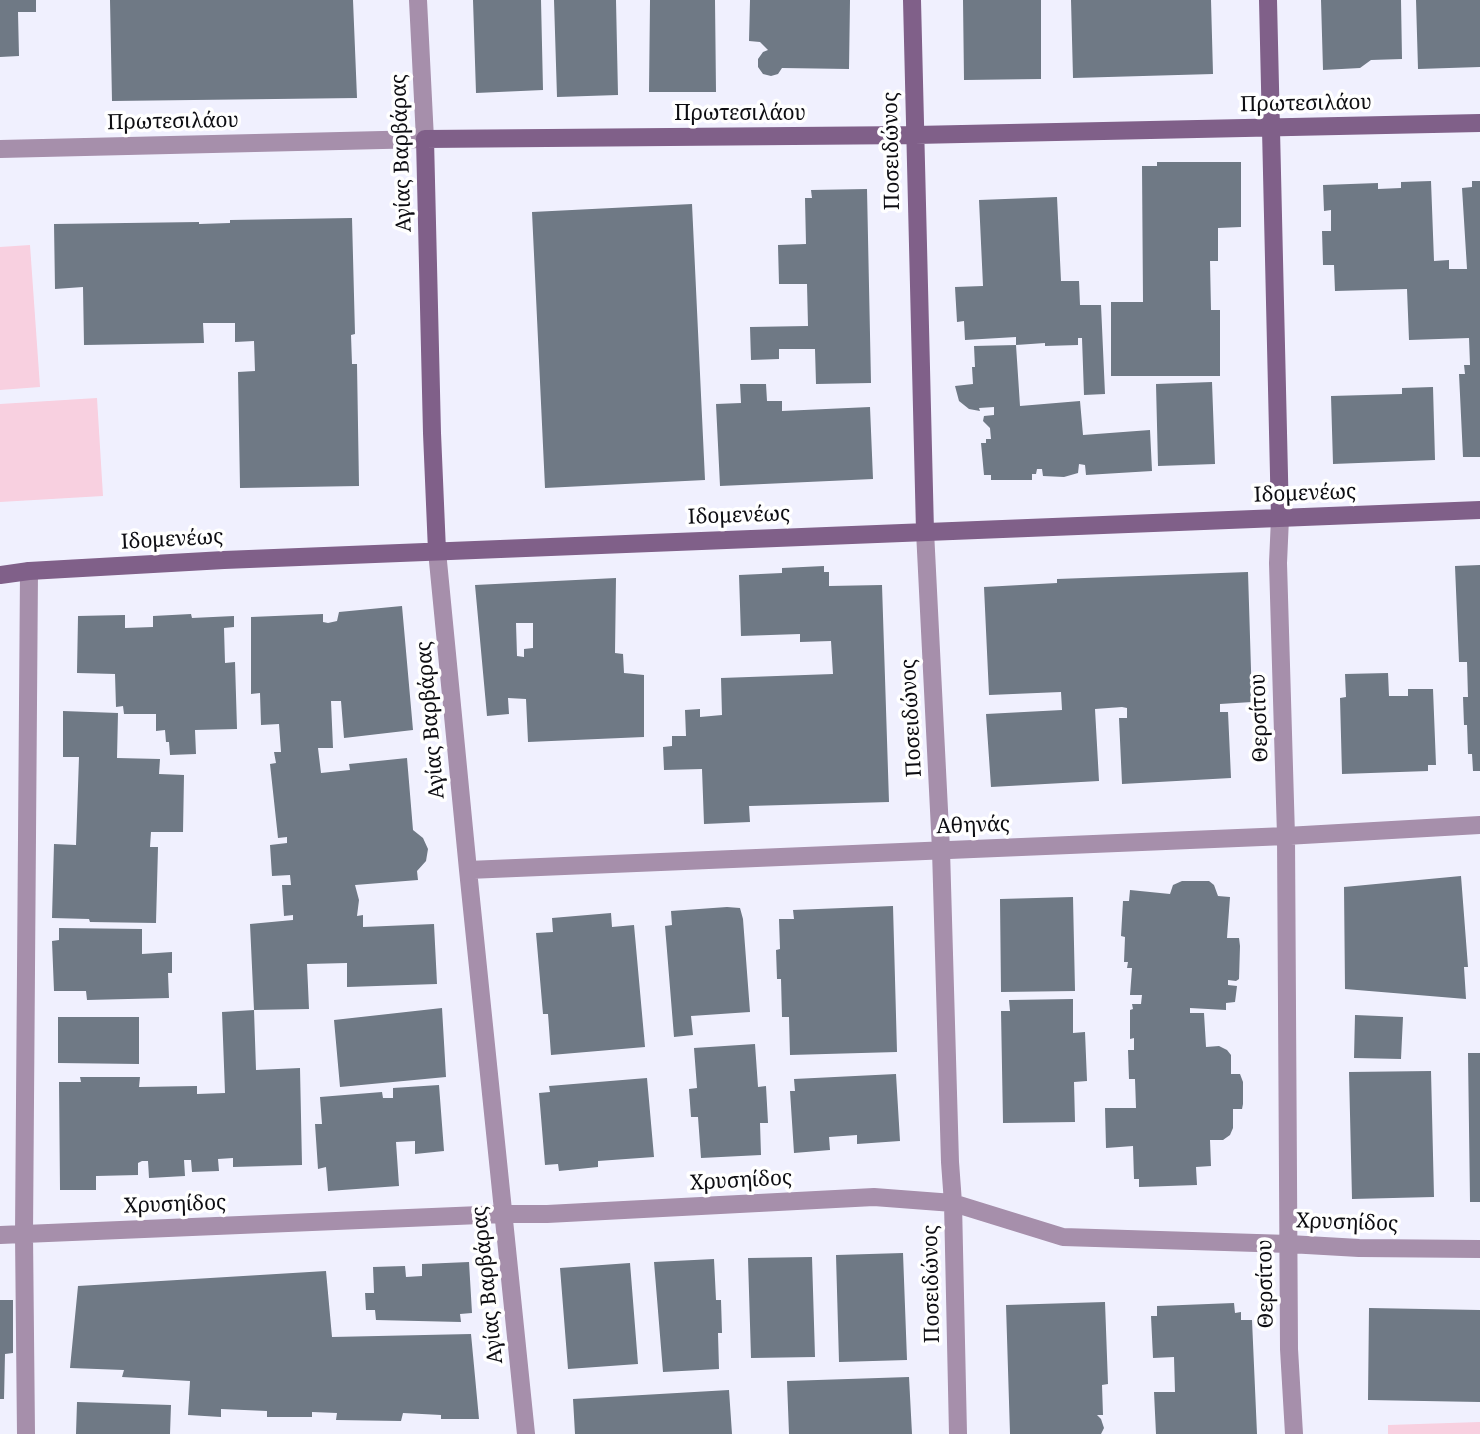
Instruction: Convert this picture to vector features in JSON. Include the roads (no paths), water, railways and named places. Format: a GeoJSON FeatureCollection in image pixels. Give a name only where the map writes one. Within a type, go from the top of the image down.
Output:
{"type":"FeatureCollection","features":[{"type":"Feature","properties":{"kind":"main road","name":"Ποσειδώνος"},"geometry":{"type":"LineString","coordinates":[[912,0],[925,531]]}},
{"type":"Feature","properties":{"kind":"main road","name":"Θερσίτου"},"geometry":{"type":"LineString","coordinates":[[1268,0],[1280,518]]}},
{"type":"Feature","properties":{"kind":"main road","name":"Πρωτεσιλάου"},"geometry":{"type":"LineString","coordinates":[[425,139],[915,135],[1480,123]]}},
{"type":"Feature","properties":{"kind":"main road","name":"Αγίας Βαρβάρας"},"geometry":{"type":"LineString","coordinates":[[425,139],[437,551]]}},
{"type":"Feature","properties":{"kind":"main road","name":"Ιδομενέως"},"geometry":{"type":"LineString","coordinates":[[0,575],[210,561],[437,551],[1480,510]]}},
{"type":"Feature","properties":{"kind":"street","name":"Αγίας Βαρβάρας"},"geometry":{"type":"LineString","coordinates":[[418,0],[425,139]]}},
{"type":"Feature","properties":{"kind":"street","name":"Πρωτεσιλάου"},"geometry":{"type":"LineString","coordinates":[[0,149],[425,139]]}},
{"type":"Feature","properties":{"kind":"street","name":"Θερσίτου"},"geometry":{"type":"LineString","coordinates":[[1280,518],[1278,563],[1286,836],[1289,1349],[1294,1434]]}},
{"type":"Feature","properties":{"kind":"street","name":"Ποσειδώνος"},"geometry":{"type":"LineString","coordinates":[[925,531],[941,850],[958,1434]]}},
{"type":"Feature","properties":{"kind":"street","name":"Αγίας Βαρβάρας"},"geometry":{"type":"LineString","coordinates":[[437,551],[526,1434]]}},
{"type":"Feature","properties":{"kind":"street"},"geometry":{"type":"LineString","coordinates":[[26,1434],[24,1234],[29,571]]}},
{"type":"Feature","properties":{"kind":"street","name":"Αθηνάς"},"geometry":{"type":"LineString","coordinates":[[468,870],[1286,836],[1480,825]]}},
{"type":"Feature","properties":{"kind":"street","name":"Χρυσηίδος"},"geometry":{"type":"LineString","coordinates":[[0,1235],[547,1214],[874,1197],[953,1203],[1063,1237],[1359,1248],[1480,1249]]}}]}
